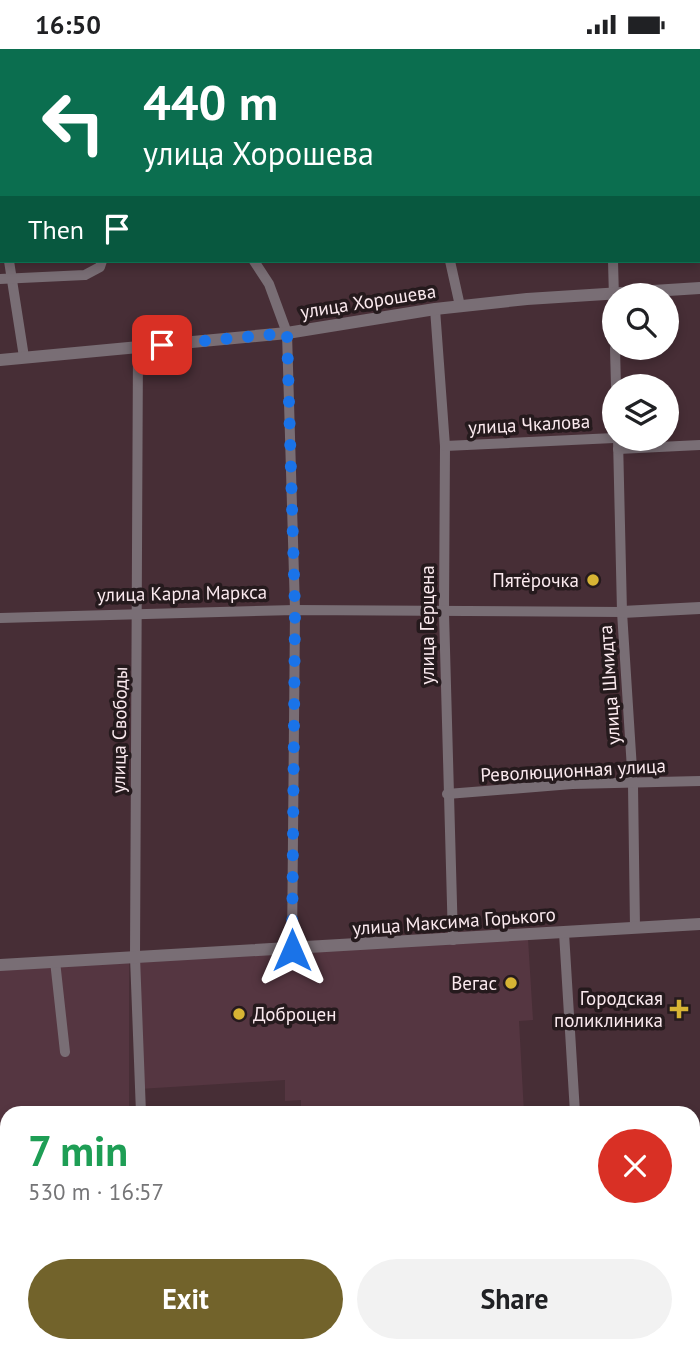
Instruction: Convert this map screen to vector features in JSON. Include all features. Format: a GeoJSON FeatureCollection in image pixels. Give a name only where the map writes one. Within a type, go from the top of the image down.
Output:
{"type":"FeatureCollection","features":[{"type":"Feature","properties":{"kind":"street"},"geometry":{"type":"LineString","coordinates":[[9,263],[24,357]]}},
{"type":"Feature","properties":{"kind":"street"},"geometry":{"type":"LineString","coordinates":[[0,279],[85,275],[100,267],[101,263]]}},
{"type":"Feature","properties":{"kind":"street"},"geometry":{"type":"LineString","coordinates":[[255,263],[269,284],[287,333],[295,610],[292,950]]}},
{"type":"Feature","properties":{"kind":"street"},"geometry":{"type":"LineString","coordinates":[[450,263],[460,306]]}},
{"type":"Feature","properties":{"kind":"street"},"geometry":{"type":"LineString","coordinates":[[613,263],[614,283]]}},
{"type":"Feature","properties":{"kind":"street","name":"улица Хорошева"},"geometry":{"type":"LineString","coordinates":[[679,290],[700,288]]}},
{"type":"Feature","properties":{"kind":"street","name":"улица Хорошева"},"geometry":{"type":"LineString","coordinates":[[0,360],[287,333],[460,306],[602,296]]}},
{"type":"Feature","properties":{"kind":"street","name":"улица Герцена"},"geometry":{"type":"LineString","coordinates":[[435,309],[445,446],[444,613],[453,940]]}},
{"type":"Feature","properties":{"kind":"street","name":"улица Свободы"},"geometry":{"type":"LineString","coordinates":[[138,347],[135,957],[141,1106]]}},
{"type":"Feature","properties":{"kind":"street","name":"улица Чкалова"},"geometry":{"type":"LineString","coordinates":[[445,446],[602,442]]}},
{"type":"Feature","properties":{"kind":"street","name":"улица Чкалова"},"geometry":{"type":"LineString","coordinates":[[679,444],[700,445]]}},
{"type":"Feature","properties":{"kind":"street","name":"улица Шмидта"},"geometry":{"type":"LineString","coordinates":[[617,451],[622,612],[633,785],[635,928]]}},
{"type":"Feature","properties":{"kind":"street","name":"улица Карла Маркса"},"geometry":{"type":"LineString","coordinates":[[0,618],[295,610],[444,613],[622,612],[700,608]]}},
{"type":"Feature","properties":{"kind":"street","name":"Революционная улица"},"geometry":{"type":"LineString","coordinates":[[447,794],[572,784],[633,785],[700,781]]}},
{"type":"Feature","properties":{"kind":"street","name":"улица Максима Горького"},"geometry":{"type":"LineString","coordinates":[[0,965],[700,925]]}},
{"type":"Feature","properties":{"kind":"street"},"geometry":{"type":"LineString","coordinates":[[564,933],[575,1106]]}},
{"type":"Feature","properties":{"kind":"street"},"geometry":{"type":"LineString","coordinates":[[55,961],[65,1052]]}},
{"type":"Feature","properties":{"kind":"shaded area"},"geometry":{"type":"Polygon","coordinates":[[[528,939],[533,1020],[519,1021],[524,1106],[301,1106],[301,1100],[285,1101],[285,1080],[139,1089],[136,962],[528,939]]]}},
{"type":"Feature","properties":{"kind":"shaded area"},"geometry":{"type":"Polygon","coordinates":[[[129,963],[129,1106],[0,1106],[0,968],[129,963]]]}},
{"type":"Feature","properties":{"kind":"place","name":"Пятёрочка"},"geometry":{"type":"Point","coordinates":[593,580]}},
{"type":"Feature","properties":{"kind":"place","name":"Вегас"},"geometry":{"type":"Point","coordinates":[511,983]}},
{"type":"Feature","properties":{"kind":"place","name":"Городская поликлиника"},"geometry":{"type":"Point","coordinates":[679,1009]}},
{"type":"Feature","properties":{"kind":"place","name":"Доброцен"},"geometry":{"type":"Point","coordinates":[239,1014]}},
{"type":"Feature","properties":{"kind":"route"},"geometry":{"type":"LineString","coordinates":[[162,345],[287,333],[289,485],[295,610],[292,950]]}}]}
